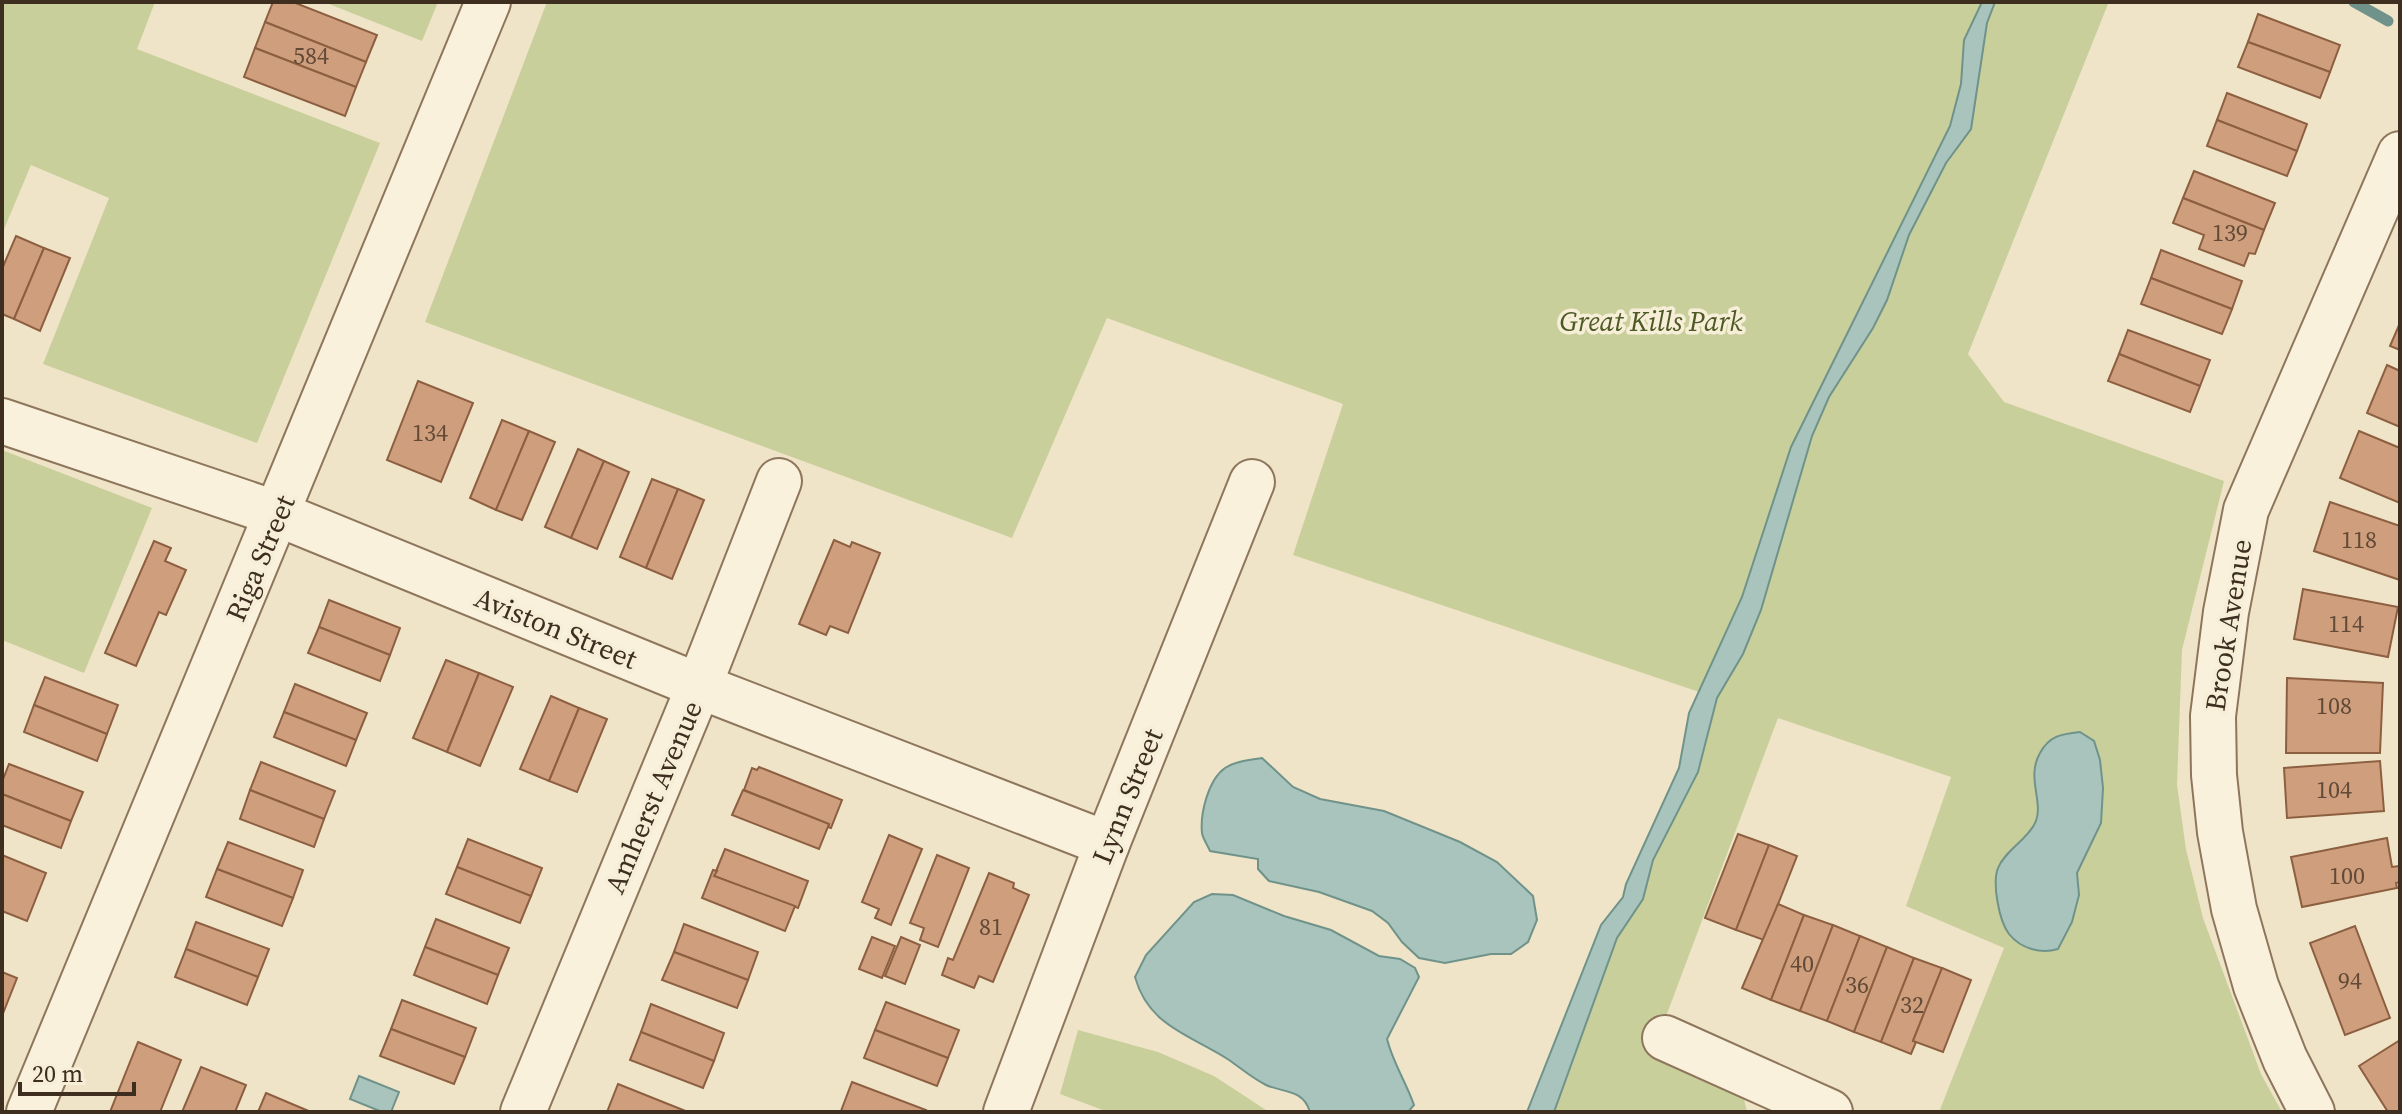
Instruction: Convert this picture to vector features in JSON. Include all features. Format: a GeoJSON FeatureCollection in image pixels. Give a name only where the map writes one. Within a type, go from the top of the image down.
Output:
{"type":"FeatureCollection","features":[{"type":"Feature","properties":{"kind":"street","name":"Riga Street"},"geometry":{"type":"LineString","coordinates":[[29,1112],[488,2]]}},
{"type":"Feature","properties":{"kind":"street","name":"Brook Avenue"},"geometry":{"type":"LineString","coordinates":[[2312,1112],[2285,1059],[2256,986],[2234,909],[2220,832],[2214,775],[2213,716],[2226,612],[2246,510],[2400,154]]}},
{"type":"Feature","properties":{"kind":"street","name":"Aviston Street"},"geometry":{"type":"LineString","coordinates":[[2,421],[278,514],[699,686],[1107,844]]}},
{"type":"Feature","properties":{"kind":"street","name":"Amherst Avenue"},"geometry":{"type":"LineString","coordinates":[[523,1112],[699,686],[779,481]]}},
{"type":"Feature","properties":{"kind":"street","name":"Lynn Street"},"geometry":{"type":"LineString","coordinates":[[1006,1112],[1107,844],[1252,482]]}},
{"type":"Feature","properties":{"kind":"street"},"geometry":{"type":"LineString","coordinates":[[1665,1038],[1830,1112]]}},
{"type":"Feature","properties":{"kind":"green space"},"geometry":{"type":"Polygon","coordinates":[[[2,2],[155,2],[137,49],[380,143],[257,443],[43,364],[109,198],[31,165],[2,234],[2,2]]]}},
{"type":"Feature","properties":{"kind":"green space"},"geometry":{"type":"Polygon","coordinates":[[[324,2],[438,2],[422,41],[324,2]]]}},
{"type":"Feature","properties":{"kind":"green space","name":"Great Kills Park"},"geometry":{"type":"Polygon","coordinates":[[[547,2],[2115,2],[2108,4],[1968,354],[2004,402],[2224,481],[2182,650],[2177,785],[2186,849],[2203,918],[2261,1074],[2282,1112],[1939,1112],[2004,948],[1906,906],[1951,777],[1778,718],[1653,1051],[1655,1059],[1744,1099],[1747,1112],[1554,1112],[1617,938],[1643,899],[1653,860],[1698,772],[1717,698],[1293,555],[1343,404],[1107,318],[1012,538],[425,322],[547,2]]]}},
{"type":"Feature","properties":{"kind":"green space"},"geometry":{"type":"Polygon","coordinates":[[[2,450],[152,508],[84,673],[2,640],[2,450]]]}},
{"type":"Feature","properties":{"kind":"green space"},"geometry":{"type":"Polygon","coordinates":[[[1078,1030],[1158,1052],[1214,1076],[1269,1112],[1108,1112],[1060,1094],[1078,1030]]]}},
{"type":"Feature","properties":{"kind":"water"},"geometry":{"type":"Polygon","coordinates":[[[1982,2],[1995,2],[1987,23],[1971,129],[1946,163],[1909,235],[1887,300],[1829,397],[1812,436],[1761,610],[1743,654],[1717,698],[1698,772],[1653,860],[1643,899],[1617,938],[1554,1112],[1527,1112],[1601,925],[1623,897],[1626,884],[1679,768],[1689,713],[1742,597],[1791,447],[1950,126],[1961,84],[1964,40],[1982,2]]]}},
{"type":"Feature","properties":{"kind":"water"},"geometry":{"type":"Polygon","coordinates":[[[2080,732],[2094,741],[2100,760],[2103,788],[2101,823],[2077,873],[2079,895],[2072,922],[2058,949],[2038,950],[2019,943],[2005,928],[1998,902],[1996,875],[2001,862],[2030,831],[2037,817],[2034,772],[2040,753],[2056,737],[2080,732]]]}},
{"type":"Feature","properties":{"kind":"water"},"geometry":{"type":"Polygon","coordinates":[[[1262,758],[1293,787],[1320,799],[1384,811],[1460,842],[1497,862],[1533,896],[1537,920],[1528,942],[1511,954],[1491,954],[1445,963],[1419,958],[1388,923],[1372,911],[1319,892],[1269,881],[1258,869],[1258,859],[1210,851],[1202,825],[1206,798],[1214,781],[1229,766],[1262,758]]]}},
{"type":"Feature","properties":{"kind":"water"},"geometry":{"type":"Polygon","coordinates":[[[1212,894],[1233,895],[1284,916],[1331,930],[1379,956],[1400,959],[1415,968],[1419,977],[1387,1039],[1414,1105],[1408,1112],[1310,1112],[1298,1095],[1261,1082],[1173,1028],[1150,1008],[1135,977],[1146,955],[1194,902],[1212,894]]]}},
{"type":"Feature","properties":{"kind":"water"},"geometry":{"type":"Polygon","coordinates":[[[359,1076],[399,1092],[391,1112],[382,1112],[350,1099],[359,1076]]]}},
{"type":"Feature","properties":{"kind":"building"},"geometry":{"type":"Polygon","coordinates":[[[273,2],[293,2],[377,35],[366,62],[265,22],[273,2]]]}},
{"type":"Feature","properties":{"kind":"building"},"geometry":{"type":"Polygon","coordinates":[[[2258,14],[2340,45],[2330,72],[2248,42],[2258,14]]]}},
{"type":"Feature","properties":{"kind":"building"},"geometry":{"type":"Polygon","coordinates":[[[265,22],[366,62],[356,87],[255,48],[265,22]]]}},
{"type":"Feature","properties":{"kind":"building"},"geometry":{"type":"Polygon","coordinates":[[[2248,42],[2330,72],[2320,98],[2238,67],[2248,42]]]}},
{"type":"Feature","properties":{"kind":"building"},"geometry":{"type":"Polygon","coordinates":[[[255,48],[356,87],[345,116],[244,77],[255,48]]]}},
{"type":"Feature","properties":{"kind":"building"},"geometry":{"type":"Polygon","coordinates":[[[2227,93],[2307,124],[2297,151],[2217,120],[2227,93]]]}},
{"type":"Feature","properties":{"kind":"building"},"geometry":{"type":"Polygon","coordinates":[[[2217,120],[2297,151],[2287,176],[2207,146],[2217,120]]]}},
{"type":"Feature","properties":{"kind":"building"},"geometry":{"type":"Polygon","coordinates":[[[2194,171],[2275,203],[2264,230],[2183,198],[2194,171]]]}},
{"type":"Feature","properties":{"kind":"building"},"geometry":{"type":"Polygon","coordinates":[[[2183,198],[2264,230],[2255,254],[2249,253],[2244,266],[2199,249],[2204,235],[2173,223],[2183,198]]]}},
{"type":"Feature","properties":{"kind":"building"},"geometry":{"type":"Polygon","coordinates":[[[16,236],[44,248],[14,319],[2,314],[2,269],[16,236]]]}},
{"type":"Feature","properties":{"kind":"building"},"geometry":{"type":"Polygon","coordinates":[[[44,248],[70,258],[40,331],[14,319],[44,248]]]}},
{"type":"Feature","properties":{"kind":"building"},"geometry":{"type":"Polygon","coordinates":[[[2161,250],[2242,281],[2232,309],[2151,278],[2161,250]]]}},
{"type":"Feature","properties":{"kind":"building"},"geometry":{"type":"Polygon","coordinates":[[[2151,278],[2232,309],[2222,334],[2141,304],[2151,278]]]}},
{"type":"Feature","properties":{"kind":"building"},"geometry":{"type":"Polygon","coordinates":[[[2400,323],[2400,350],[2390,346],[2400,323]]]}},
{"type":"Feature","properties":{"kind":"building"},"geometry":{"type":"Polygon","coordinates":[[[2128,330],[2210,360],[2200,386],[2119,354],[2128,330]]]}},
{"type":"Feature","properties":{"kind":"building"},"geometry":{"type":"Polygon","coordinates":[[[2119,354],[2200,386],[2190,412],[2108,381],[2119,354]]]}},
{"type":"Feature","properties":{"kind":"building"},"geometry":{"type":"Polygon","coordinates":[[[2387,365],[2400,371],[2400,427],[2367,413],[2387,365]]]}},
{"type":"Feature","properties":{"kind":"building"},"geometry":{"type":"Polygon","coordinates":[[[418,381],[473,403],[441,482],[387,460],[418,381]]]}},
{"type":"Feature","properties":{"kind":"building"},"geometry":{"type":"Polygon","coordinates":[[[502,420],[529,431],[496,510],[470,498],[502,420]]]}},
{"type":"Feature","properties":{"kind":"building"},"geometry":{"type":"Polygon","coordinates":[[[529,431],[555,442],[522,520],[496,510],[529,431]]]}},
{"type":"Feature","properties":{"kind":"building"},"geometry":{"type":"Polygon","coordinates":[[[2359,431],[2400,448],[2400,503],[2340,478],[2359,431]]]}},
{"type":"Feature","properties":{"kind":"building"},"geometry":{"type":"Polygon","coordinates":[[[578,449],[604,461],[571,538],[545,527],[578,449]]]}},
{"type":"Feature","properties":{"kind":"building"},"geometry":{"type":"Polygon","coordinates":[[[604,461],[629,472],[597,549],[571,538],[604,461]]]}},
{"type":"Feature","properties":{"kind":"building"},"geometry":{"type":"Polygon","coordinates":[[[652,479],[678,489],[646,568],[620,557],[652,479]]]}},
{"type":"Feature","properties":{"kind":"building"},"geometry":{"type":"Polygon","coordinates":[[[678,489],[704,500],[672,579],[646,568],[678,489]]]}},
{"type":"Feature","properties":{"kind":"building"},"geometry":{"type":"Polygon","coordinates":[[[2330,502],[2400,526],[2400,580],[2314,551],[2330,502]]]}},
{"type":"Feature","properties":{"kind":"building"},"geometry":{"type":"Polygon","coordinates":[[[834,540],[850,547],[852,542],[880,553],[848,633],[830,626],[826,635],[799,624],[834,540]]]}},
{"type":"Feature","properties":{"kind":"building"},"geometry":{"type":"Polygon","coordinates":[[[154,541],[171,548],[165,561],[186,570],[166,615],[159,612],[136,666],[105,653],[154,541]]]}},
{"type":"Feature","properties":{"kind":"building"},"geometry":{"type":"Polygon","coordinates":[[[2303,589],[2398,607],[2388,657],[2294,639],[2303,589]]]}},
{"type":"Feature","properties":{"kind":"building"},"geometry":{"type":"Polygon","coordinates":[[[329,600],[400,628],[390,655],[319,627],[329,600]]]}},
{"type":"Feature","properties":{"kind":"building"},"geometry":{"type":"Polygon","coordinates":[[[319,627],[390,655],[380,681],[308,653],[319,627]]]}},
{"type":"Feature","properties":{"kind":"building"},"geometry":{"type":"Polygon","coordinates":[[[446,660],[479,673],[447,752],[413,738],[446,660]]]}},
{"type":"Feature","properties":{"kind":"building"},"geometry":{"type":"Polygon","coordinates":[[[479,673],[513,687],[480,766],[447,752],[479,673]]]}},
{"type":"Feature","properties":{"kind":"building"},"geometry":{"type":"Polygon","coordinates":[[[45,677],[118,705],[107,734],[34,705],[45,677]]]}},
{"type":"Feature","properties":{"kind":"building"},"geometry":{"type":"Polygon","coordinates":[[[2287,678],[2383,683],[2380,753],[2286,753],[2287,678]]]}},
{"type":"Feature","properties":{"kind":"building"},"geometry":{"type":"Polygon","coordinates":[[[295,684],[367,713],[356,740],[284,712],[295,684]]]}},
{"type":"Feature","properties":{"kind":"building"},"geometry":{"type":"Polygon","coordinates":[[[551,696],[579,708],[549,781],[520,769],[551,696]]]}},
{"type":"Feature","properties":{"kind":"building"},"geometry":{"type":"Polygon","coordinates":[[[34,705],[107,734],[97,761],[24,732],[34,705]]]}},
{"type":"Feature","properties":{"kind":"building"},"geometry":{"type":"Polygon","coordinates":[[[579,708],[607,719],[577,792],[549,781],[579,708]]]}},
{"type":"Feature","properties":{"kind":"building"},"geometry":{"type":"Polygon","coordinates":[[[284,712],[356,740],[346,766],[274,737],[284,712]]]}},
{"type":"Feature","properties":{"kind":"building"},"geometry":{"type":"Polygon","coordinates":[[[2380,761],[2384,811],[2287,818],[2284,768],[2380,761]]]}},
{"type":"Feature","properties":{"kind":"building"},"geometry":{"type":"Polygon","coordinates":[[[261,762],[335,791],[324,819],[250,790],[261,762]]]}},
{"type":"Feature","properties":{"kind":"building"},"geometry":{"type":"Polygon","coordinates":[[[9,764],[83,792],[71,821],[2,794],[2,782],[9,764]]]}},
{"type":"Feature","properties":{"kind":"building"},"geometry":{"type":"Polygon","coordinates":[[[759,767],[842,800],[831,828],[829,824],[744,790],[752,768],[757,770],[759,767]]]}},
{"type":"Feature","properties":{"kind":"building"},"geometry":{"type":"Polygon","coordinates":[[[250,790],[324,819],[314,847],[240,819],[250,790]]]}},
{"type":"Feature","properties":{"kind":"building"},"geometry":{"type":"Polygon","coordinates":[[[743,790],[829,824],[819,849],[732,815],[743,790]]]}},
{"type":"Feature","properties":{"kind":"building"},"geometry":{"type":"Polygon","coordinates":[[[2,794],[71,821],[61,848],[2,825],[2,794]]]}},
{"type":"Feature","properties":{"kind":"building"},"geometry":{"type":"Polygon","coordinates":[[[1738,834],[1769,845],[1736,930],[1705,918],[1738,834]]]}},
{"type":"Feature","properties":{"kind":"building"},"geometry":{"type":"Polygon","coordinates":[[[889,835],[922,849],[891,925],[875,918],[879,909],[862,902],[889,835]]]}},
{"type":"Feature","properties":{"kind":"building"},"geometry":{"type":"Polygon","coordinates":[[[2387,838],[2392,867],[2400,866],[2397,888],[2302,907],[2291,857],[2387,838]]]}},
{"type":"Feature","properties":{"kind":"building"},"geometry":{"type":"Polygon","coordinates":[[[468,839],[542,868],[531,896],[457,867],[468,839]]]}},
{"type":"Feature","properties":{"kind":"building"},"geometry":{"type":"Polygon","coordinates":[[[228,842],[303,870],[293,898],[217,869],[228,842]]]}},
{"type":"Feature","properties":{"kind":"building"},"geometry":{"type":"Polygon","coordinates":[[[1769,845],[1797,856],[1764,940],[1736,930],[1769,845]]]}},
{"type":"Feature","properties":{"kind":"building"},"geometry":{"type":"Polygon","coordinates":[[[725,849],[808,881],[798,908],[714,876],[725,849]]]}},
{"type":"Feature","properties":{"kind":"building"},"geometry":{"type":"Polygon","coordinates":[[[2,855],[46,873],[27,921],[2,911],[2,855]]]}},
{"type":"Feature","properties":{"kind":"building"},"geometry":{"type":"Polygon","coordinates":[[[937,855],[969,868],[938,947],[920,940],[924,928],[910,923],[937,855]]]}},
{"type":"Feature","properties":{"kind":"building"},"geometry":{"type":"Polygon","coordinates":[[[457,867],[531,896],[520,923],[446,894],[457,867]]]}},
{"type":"Feature","properties":{"kind":"building"},"geometry":{"type":"Polygon","coordinates":[[[217,869],[293,898],[282,926],[206,897],[217,869]]]}},
{"type":"Feature","properties":{"kind":"building"},"geometry":{"type":"Polygon","coordinates":[[[713,870],[717,871],[714,876],[795,906],[785,931],[702,898],[713,870]]]}},
{"type":"Feature","properties":{"kind":"building"},"geometry":{"type":"Polygon","coordinates":[[[989,873],[1014,883],[1013,888],[1029,895],[993,982],[979,976],[974,988],[942,975],[948,958],[953,960],[989,873]]]}},
{"type":"Feature","properties":{"kind":"building"},"geometry":{"type":"Polygon","coordinates":[[[1778,904],[1804,915],[1771,1000],[1742,988],[1778,904]]]}},
{"type":"Feature","properties":{"kind":"building"},"geometry":{"type":"Polygon","coordinates":[[[1804,915],[1833,925],[1800,1011],[1771,1000],[1804,915]]]}},
{"type":"Feature","properties":{"kind":"building"},"geometry":{"type":"Polygon","coordinates":[[[436,919],[509,948],[498,975],[425,947],[436,919]]]}},
{"type":"Feature","properties":{"kind":"building"},"geometry":{"type":"Polygon","coordinates":[[[196,922],[269,949],[258,977],[186,949],[196,922]]]}},
{"type":"Feature","properties":{"kind":"building"},"geometry":{"type":"Polygon","coordinates":[[[684,924],[758,952],[748,980],[674,952],[684,924]]]}},
{"type":"Feature","properties":{"kind":"building"},"geometry":{"type":"Polygon","coordinates":[[[1833,925],[1860,936],[1827,1021],[1800,1011],[1833,925]]]}},
{"type":"Feature","properties":{"kind":"building"},"geometry":{"type":"Polygon","coordinates":[[[2355,926],[2390,1018],[2345,1035],[2310,943],[2355,926]]]}},
{"type":"Feature","properties":{"kind":"building"},"geometry":{"type":"Polygon","coordinates":[[[1860,936],[1887,947],[1854,1032],[1827,1021],[1860,936]]]}},
{"type":"Feature","properties":{"kind":"building"},"geometry":{"type":"Polygon","coordinates":[[[872,937],[895,946],[882,978],[859,969],[872,937]]]}},
{"type":"Feature","properties":{"kind":"building"},"geometry":{"type":"Polygon","coordinates":[[[901,937],[920,945],[905,984],[885,976],[901,937]]]}},
{"type":"Feature","properties":{"kind":"building"},"geometry":{"type":"Polygon","coordinates":[[[425,947],[498,975],[487,1004],[414,975],[425,947]]]}},
{"type":"Feature","properties":{"kind":"building"},"geometry":{"type":"Polygon","coordinates":[[[1887,947],[1914,958],[1881,1042],[1854,1032],[1887,947]]]}},
{"type":"Feature","properties":{"kind":"building"},"geometry":{"type":"Polygon","coordinates":[[[186,949],[258,977],[247,1005],[175,977],[186,949]]]}},
{"type":"Feature","properties":{"kind":"building"},"geometry":{"type":"Polygon","coordinates":[[[674,952],[748,980],[737,1008],[662,980],[674,952]]]}},
{"type":"Feature","properties":{"kind":"building"},"geometry":{"type":"Polygon","coordinates":[[[1914,958],[1942,968],[1913,1041],[1916,1042],[1911,1054],[1881,1042],[1914,958]]]}},
{"type":"Feature","properties":{"kind":"building"},"geometry":{"type":"Polygon","coordinates":[[[1942,968],[1971,980],[1943,1052],[1913,1041],[1942,968]]]}},
{"type":"Feature","properties":{"kind":"building"},"geometry":{"type":"Polygon","coordinates":[[[2,972],[17,978],[2,1016],[2,972]]]}},
{"type":"Feature","properties":{"kind":"building"},"geometry":{"type":"Polygon","coordinates":[[[402,1000],[476,1028],[465,1057],[391,1029],[402,1000]]]}},
{"type":"Feature","properties":{"kind":"building"},"geometry":{"type":"Polygon","coordinates":[[[886,1002],[959,1030],[948,1058],[875,1030],[886,1002]]]}},
{"type":"Feature","properties":{"kind":"building"},"geometry":{"type":"Polygon","coordinates":[[[651,1004],[724,1033],[714,1061],[641,1032],[651,1004]]]}},
{"type":"Feature","properties":{"kind":"building"},"geometry":{"type":"Polygon","coordinates":[[[391,1029],[465,1057],[454,1084],[380,1056],[391,1029]]]}},
{"type":"Feature","properties":{"kind":"building"},"geometry":{"type":"Polygon","coordinates":[[[875,1030],[948,1058],[937,1086],[864,1058],[875,1030]]]}},
{"type":"Feature","properties":{"kind":"building"},"geometry":{"type":"Polygon","coordinates":[[[641,1032],[714,1061],[703,1088],[630,1060],[641,1032]]]}},
{"type":"Feature","properties":{"kind":"building"},"geometry":{"type":"Polygon","coordinates":[[[2400,1040],[2400,1112],[2388,1112],[2359,1066],[2400,1040]]]}},
{"type":"Feature","properties":{"kind":"building"},"geometry":{"type":"Polygon","coordinates":[[[138,1042],[181,1060],[160,1112],[110,1112],[138,1042]]]}},
{"type":"Feature","properties":{"kind":"building"},"geometry":{"type":"Polygon","coordinates":[[[201,1067],[246,1085],[235,1112],[182,1112],[201,1067]]]}},
{"type":"Feature","properties":{"kind":"building"},"geometry":{"type":"Polygon","coordinates":[[[852,1082],[926,1110],[841,1111],[852,1082]]]}},
{"type":"Feature","properties":{"kind":"building"},"geometry":{"type":"Polygon","coordinates":[[[618,1084],[688,1112],[607,1112],[618,1084]]]}},
{"type":"Feature","properties":{"kind":"building"},"geometry":{"type":"Polygon","coordinates":[[[266,1093],[311,1112],[258,1112],[266,1093]]]}},
{"type":"Feature","properties":{"kind":"waterway"},"geometry":{"type":"LineString","coordinates":[[2354,2],[2388,21]]}}]}
